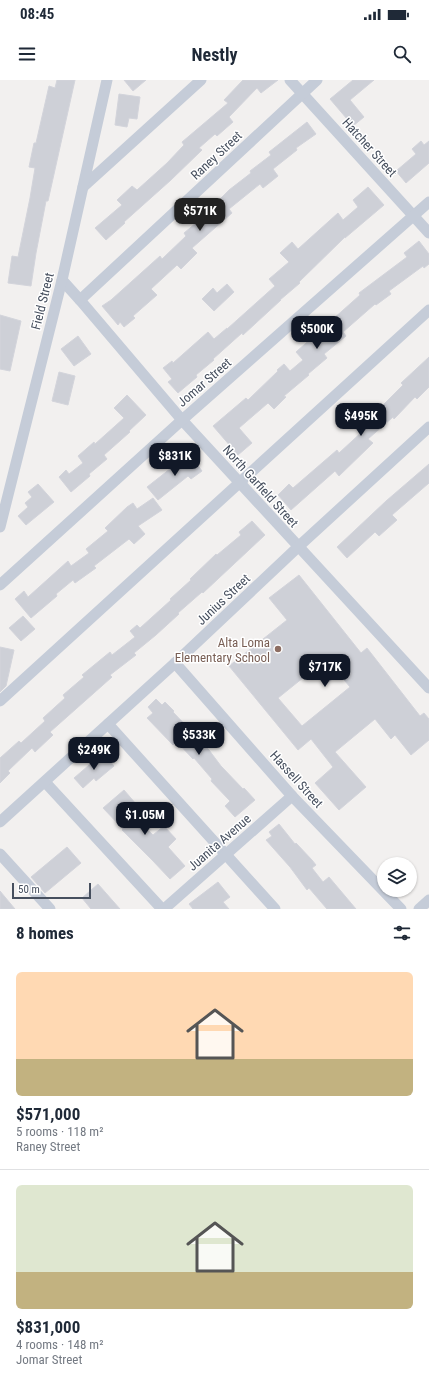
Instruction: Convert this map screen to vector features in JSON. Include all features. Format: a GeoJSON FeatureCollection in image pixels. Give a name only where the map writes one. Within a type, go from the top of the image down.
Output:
{"type":"FeatureCollection","features":[{"type":"Feature","properties":{"kind":"street","name":"Field Street"},"geometry":{"type":"LineString","coordinates":[[0,527],[62,280],[107,80]]}},
{"type":"Feature","properties":{"kind":"street"},"geometry":{"type":"LineString","coordinates":[[83,187],[201,80]]}},
{"type":"Feature","properties":{"kind":"street","name":"Hatcher Street"},"geometry":{"type":"LineString","coordinates":[[290,80],[429,233]]}},
{"type":"Feature","properties":{"kind":"street","name":"Raney Street"},"geometry":{"type":"LineString","coordinates":[[80,300],[317,80]]}},
{"type":"Feature","properties":{"kind":"street","name":"Jomar Street"},"geometry":{"type":"LineString","coordinates":[[0,585],[182,420],[429,202]]}},
{"type":"Feature","properties":{"kind":"street","name":"North Garfield Street"},"geometry":{"type":"LineString","coordinates":[[62,280],[182,420],[429,688]]}},
{"type":"Feature","properties":{"kind":"street"},"geometry":{"type":"LineString","coordinates":[[0,701],[429,310]]}},
{"type":"Feature","properties":{"kind":"street","name":"Junius Street"},"geometry":{"type":"LineString","coordinates":[[0,822],[175,663],[298,547],[429,427]]}},
{"type":"Feature","properties":{"kind":"street","name":"Hassell Street"},"geometry":{"type":"LineString","coordinates":[[175,663],[292,796],[401,909]]}},
{"type":"Feature","properties":{"kind":"street"},"geometry":{"type":"LineString","coordinates":[[108,724],[275,909]]}},
{"type":"Feature","properties":{"kind":"street"},"geometry":{"type":"LineString","coordinates":[[45,782],[163,909]]}},
{"type":"Feature","properties":{"kind":"street","name":"Juanita Avenue"},"geometry":{"type":"LineString","coordinates":[[163,909],[292,796]]}},
{"type":"Feature","properties":{"kind":"street"},"geometry":{"type":"LineString","coordinates":[[0,854],[50,909]]}},
{"type":"Feature","properties":{"kind":"street"},"geometry":{"type":"LineString","coordinates":[[419,909],[429,900]]}},
{"type":"Feature","properties":{"kind":"building"},"geometry":{"type":"Polygon","coordinates":[[[57,80],[75,80],[48,201],[46,201],[31,286],[8,283],[12,256],[18,257],[30,198],[35,168],[29,167],[34,143],[36,143],[49,86],[55,88],[57,80]]]}},
{"type":"Feature","properties":{"kind":"building"},"geometry":{"type":"Polygon","coordinates":[[[124,80],[146,80],[133,91],[124,80]]]}},
{"type":"Feature","properties":{"kind":"building"},"geometry":{"type":"Polygon","coordinates":[[[243,80],[278,80],[261,93],[257,88],[229,117],[233,122],[217,136],[215,134],[199,148],[202,150],[106,240],[95,228],[122,205],[117,200],[132,186],[137,190],[167,163],[184,145],[182,142],[228,103],[224,100],[243,80]]]}},
{"type":"Feature","properties":{"kind":"building"},"geometry":{"type":"Polygon","coordinates":[[[353,80],[374,80],[350,100],[364,117],[353,126],[330,99],[353,80]]]}},
{"type":"Feature","properties":{"kind":"building"},"geometry":{"type":"Polygon","coordinates":[[[119,94],[140,97],[137,119],[129,118],[127,127],[115,125],[119,94]]]}},
{"type":"Feature","properties":{"kind":"building"},"geometry":{"type":"Polygon","coordinates":[[[307,122],[316,134],[296,148],[297,150],[273,169],[278,176],[263,188],[260,184],[229,209],[232,213],[192,248],[197,253],[181,269],[177,265],[151,289],[157,295],[133,316],[135,318],[124,327],[120,322],[118,325],[102,306],[111,300],[160,256],[162,259],[186,236],[184,233],[208,213],[207,212],[229,190],[271,155],[269,152],[307,122]]]}},
{"type":"Feature","properties":{"kind":"building"},"geometry":{"type":"Polygon","coordinates":[[[421,141],[424,145],[429,141],[429,163],[406,183],[396,171],[416,154],[412,149],[421,141]]]}},
{"type":"Feature","properties":{"kind":"building"},"geometry":{"type":"Polygon","coordinates":[[[368,187],[384,205],[345,237],[299,282],[300,283],[243,335],[242,333],[213,359],[214,360],[196,375],[197,377],[178,393],[168,382],[172,379],[163,368],[172,361],[173,363],[208,332],[214,339],[227,329],[275,286],[269,279],[289,262],[280,253],[292,242],[298,249],[338,213],[343,220],[358,207],[353,200],[368,187]]]}},
{"type":"Feature","properties":{"kind":"building"},"geometry":{"type":"Polygon","coordinates":[[[419,241],[429,254],[429,264],[424,268],[423,266],[389,291],[391,294],[376,305],[375,304],[343,332],[346,336],[324,354],[327,358],[284,396],[286,397],[274,409],[268,403],[239,428],[252,443],[238,455],[213,426],[246,398],[248,400],[284,364],[290,371],[303,360],[296,352],[360,295],[359,293],[407,257],[404,253],[419,241]]]}},
{"type":"Feature","properties":{"kind":"building"},"geometry":{"type":"Polygon","coordinates":[[[227,284],[234,292],[214,311],[202,299],[213,288],[217,293],[227,284]]]}},
{"type":"Feature","properties":{"kind":"building"},"geometry":{"type":"Polygon","coordinates":[[[0,315],[21,321],[10,371],[0,369],[0,315]]]}},
{"type":"Feature","properties":{"kind":"building"},"geometry":{"type":"Polygon","coordinates":[[[78,336],[91,354],[74,366],[61,349],[78,336]]]}},
{"type":"Feature","properties":{"kind":"building"},"geometry":{"type":"Polygon","coordinates":[[[429,357],[429,387],[417,399],[415,397],[394,419],[393,417],[368,439],[373,443],[339,476],[335,471],[291,510],[278,495],[289,484],[293,488],[337,450],[339,453],[364,430],[359,423],[377,407],[379,409],[403,385],[401,383],[429,357]]]}},
{"type":"Feature","properties":{"kind":"building"},"geometry":{"type":"Polygon","coordinates":[[[59,372],[75,376],[68,405],[52,401],[59,372]]]}},
{"type":"Feature","properties":{"kind":"building"},"geometry":{"type":"Polygon","coordinates":[[[127,395],[146,415],[129,431],[130,432],[104,455],[107,459],[71,492],[59,477],[66,470],[69,474],[83,463],[78,456],[94,442],[95,444],[124,418],[114,408],[127,395]]]}},
{"type":"Feature","properties":{"kind":"building"},"geometry":{"type":"Polygon","coordinates":[[[189,454],[202,471],[191,479],[188,476],[158,500],[147,487],[189,454]]]}},
{"type":"Feature","properties":{"kind":"building"},"geometry":{"type":"Polygon","coordinates":[[[429,464],[429,483],[392,515],[397,520],[379,536],[375,532],[347,558],[337,547],[386,501],[429,464]]]}},
{"type":"Feature","properties":{"kind":"building"},"geometry":{"type":"Polygon","coordinates":[[[38,484],[54,502],[26,525],[18,516],[28,507],[25,503],[32,497],[28,492],[38,484]]]}},
{"type":"Feature","properties":{"kind":"building"},"geometry":{"type":"Polygon","coordinates":[[[153,498],[162,510],[138,526],[145,534],[134,544],[129,539],[94,566],[96,568],[75,583],[73,580],[31,618],[15,599],[24,591],[28,597],[68,561],[71,566],[89,553],[86,549],[108,531],[105,528],[127,507],[133,503],[137,509],[153,498]]]}},
{"type":"Feature","properties":{"kind":"building"},"geometry":{"type":"Polygon","coordinates":[[[252,521],[265,535],[203,593],[202,592],[156,635],[134,653],[136,655],[110,675],[112,677],[50,732],[53,735],[35,752],[32,748],[8,771],[10,773],[0,783],[0,758],[19,741],[21,743],[45,721],[43,718],[65,698],[63,695],[84,677],[82,675],[110,652],[112,655],[135,637],[130,631],[137,625],[140,628],[171,600],[170,599],[216,554],[217,555],[241,535],[239,532],[252,521]]]}},
{"type":"Feature","properties":{"kind":"building"},"geometry":{"type":"Polygon","coordinates":[[[299,575],[361,653],[367,648],[420,716],[424,713],[429,719],[429,740],[411,755],[395,735],[391,739],[375,719],[335,752],[366,787],[339,810],[315,783],[333,767],[311,739],[298,750],[229,666],[287,620],[269,598],[299,575]],[[314,669],[278,698],[302,726],[350,687],[339,674],[326,684],[314,669]]]}},
{"type":"Feature","properties":{"kind":"building"},"geometry":{"type":"Polygon","coordinates":[[[23,616],[35,629],[21,641],[9,628],[23,616]]]}},
{"type":"Feature","properties":{"kind":"building"},"geometry":{"type":"Polygon","coordinates":[[[0,647],[14,650],[6,686],[0,692],[0,647]]]}},
{"type":"Feature","properties":{"kind":"building"},"geometry":{"type":"Polygon","coordinates":[[[156,699],[162,705],[165,702],[174,711],[173,712],[209,750],[221,766],[255,800],[235,817],[225,806],[230,801],[211,781],[212,779],[194,758],[193,759],[176,741],[173,745],[147,718],[153,713],[148,707],[156,699]]]}},
{"type":"Feature","properties":{"kind":"building"},"geometry":{"type":"Polygon","coordinates":[[[103,753],[114,766],[96,781],[94,778],[83,788],[74,778],[103,753]]]}},
{"type":"Feature","properties":{"kind":"building"},"geometry":{"type":"Polygon","coordinates":[[[124,790],[136,804],[128,811],[153,835],[164,826],[176,839],[168,847],[185,866],[170,879],[122,830],[123,829],[103,808],[124,790]]]}},
{"type":"Feature","properties":{"kind":"building"},"geometry":{"type":"Polygon","coordinates":[[[279,824],[295,844],[296,843],[316,865],[312,868],[323,882],[329,877],[356,909],[327,909],[309,888],[307,890],[290,867],[266,840],[272,836],[269,832],[279,824]]]}},
{"type":"Feature","properties":{"kind":"building"},"geometry":{"type":"Polygon","coordinates":[[[67,847],[81,863],[45,893],[31,877],[67,847]]]}},
{"type":"Feature","properties":{"kind":"building"},"geometry":{"type":"Polygon","coordinates":[[[218,882],[230,897],[223,902],[229,909],[193,909],[189,904],[218,882]]]}},
{"type":"Feature","properties":{"kind":"building"},"geometry":{"type":"Polygon","coordinates":[[[98,884],[120,909],[91,909],[82,898],[98,884]]]}},
{"type":"Feature","properties":{"kind":"building"},"geometry":{"type":"Polygon","coordinates":[[[0,891],[15,909],[0,909],[0,891]]]}},
{"type":"Feature","properties":{"kind":"place","name":"Alta Loma Elementary School"},"geometry":{"type":"Point","coordinates":[278,649]}}]}
